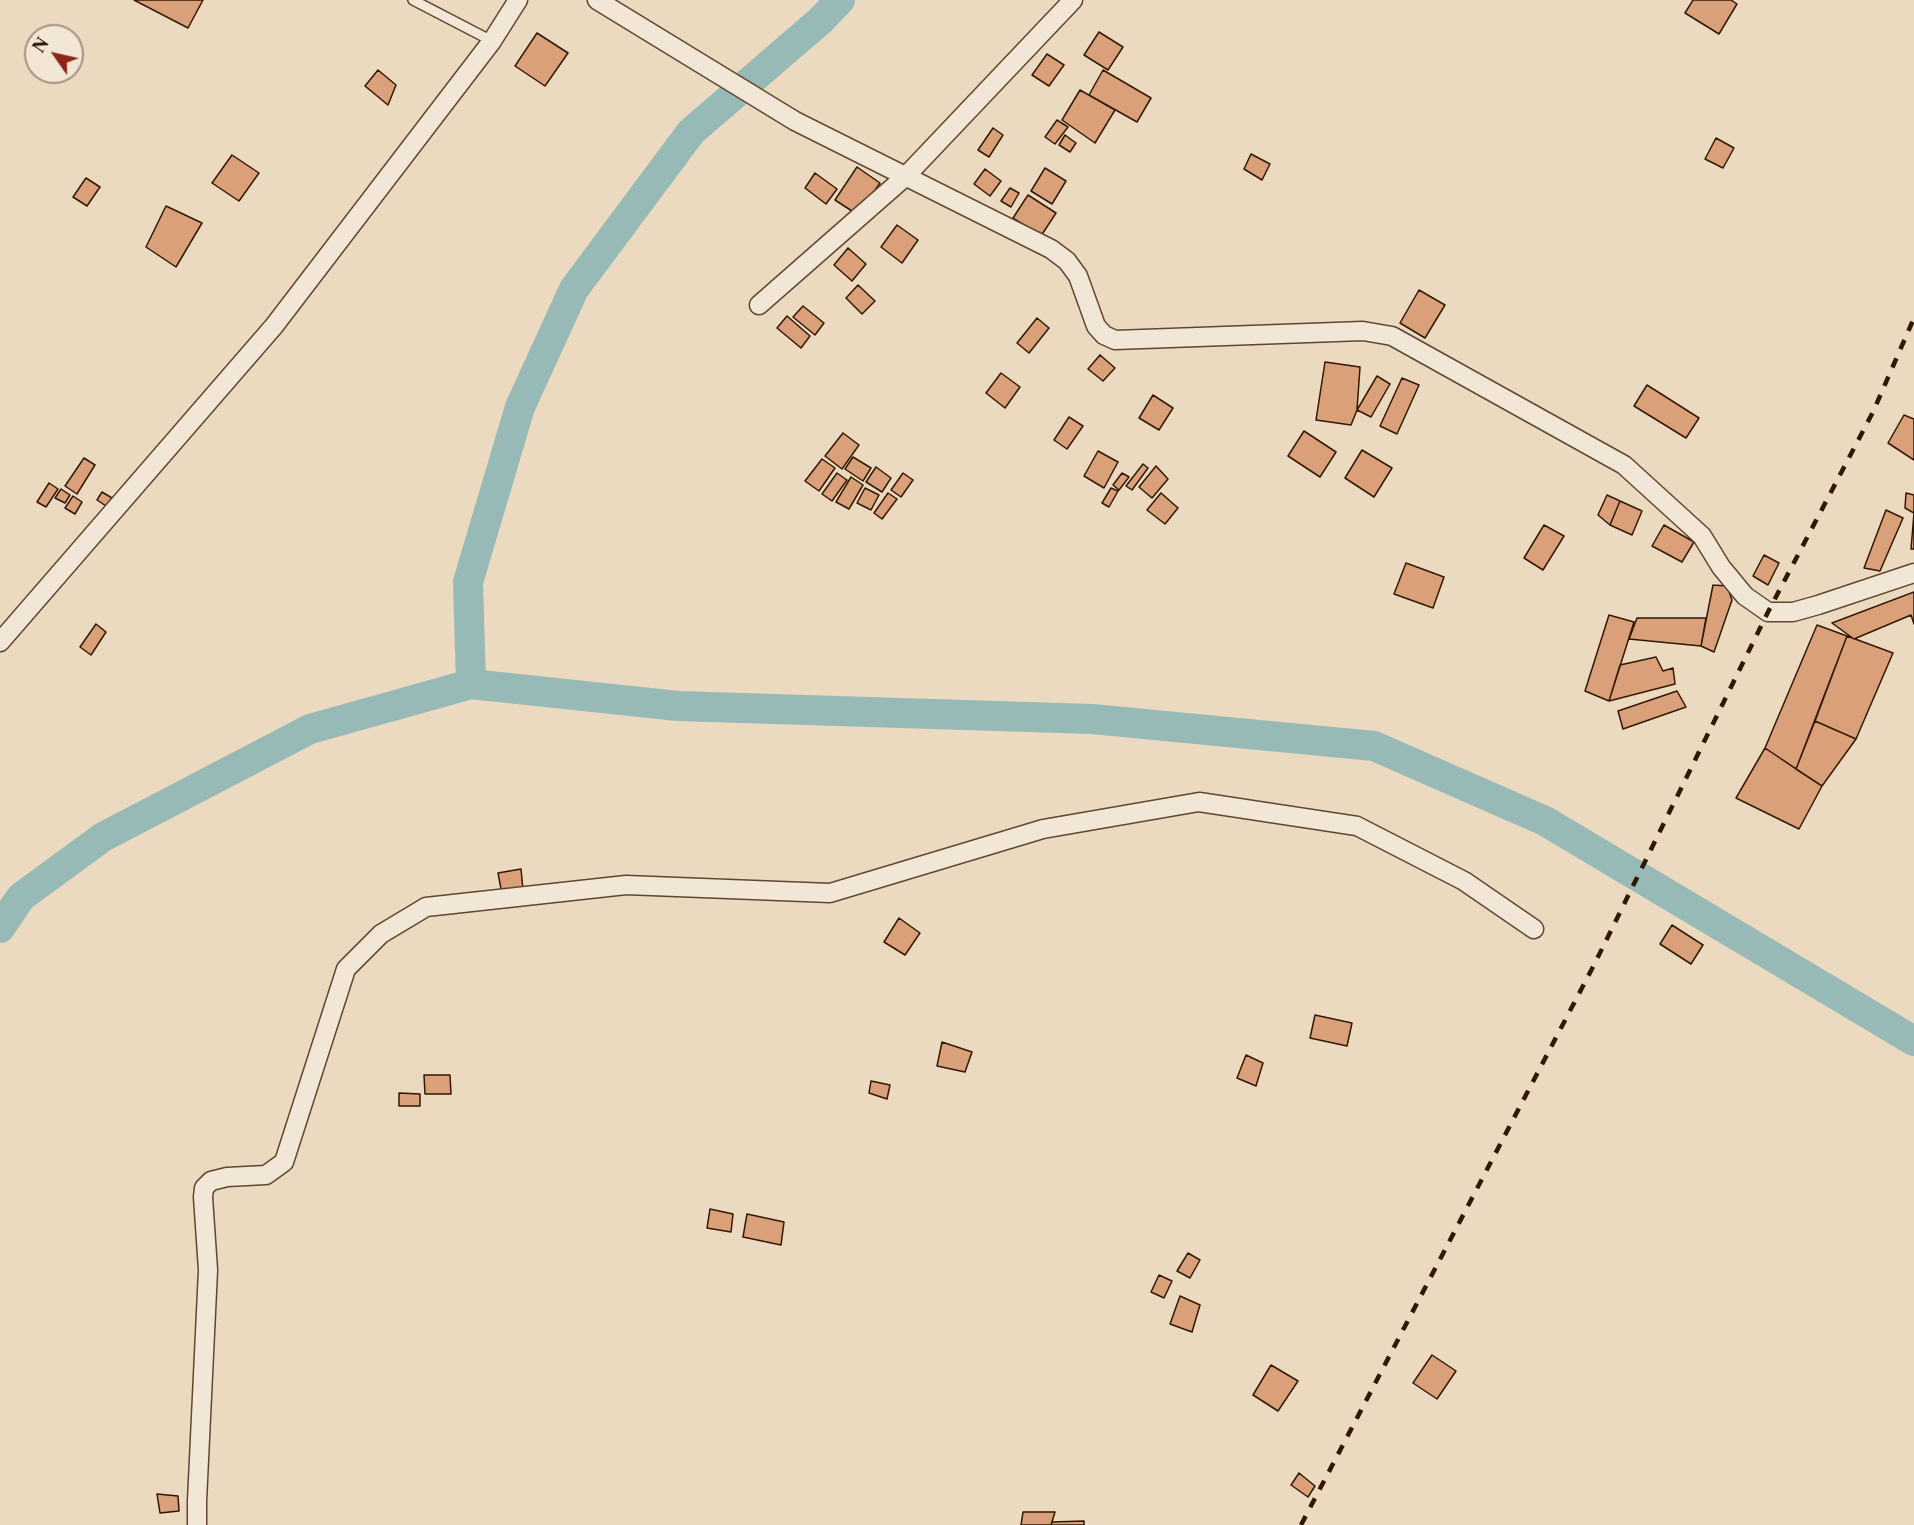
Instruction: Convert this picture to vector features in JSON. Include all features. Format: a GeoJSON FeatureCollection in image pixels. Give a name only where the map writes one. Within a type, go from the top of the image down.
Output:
{"type":"FeatureCollection","features":[{"type":"Feature","properties":{"kind":"street"},"geometry":{"type":"LineString","coordinates":[[0,642],[274,326],[492,41],[518,0]]}},
{"type":"Feature","properties":{"kind":"street"},"geometry":{"type":"LineString","coordinates":[[597,0],[795,121],[1051,249],[1067,261],[1078,276],[1096,326],[1104,335],[1115,340],[1363,331],[1392,336],[1624,465],[1702,536],[1721,567],[1745,596],[1768,612],[1793,612],[1914,573]]}},
{"type":"Feature","properties":{"kind":"street"},"geometry":{"type":"LineString","coordinates":[[759,305],[906,176],[1073,0]]}},
{"type":"Feature","properties":{"kind":"street"},"geometry":{"type":"LineString","coordinates":[[197,1525],[196,1501],[208,1270],[204,1188],[211,1181],[227,1177],[266,1175],[284,1162],[346,969],[381,934],[426,907],[626,885],[830,892],[1043,829],[1199,802],[1357,826],[1464,882],[1534,929]]}},
{"type":"Feature","properties":{"kind":"lane"},"geometry":{"type":"LineString","coordinates":[[413,0],[492,41]]}},
{"type":"Feature","properties":{"kind":"building"},"geometry":{"type":"Polygon","coordinates":[[[134,0],[203,0],[188,28],[134,0]]]}},
{"type":"Feature","properties":{"kind":"building"},"geometry":{"type":"Polygon","coordinates":[[[1693,0],[1731,0],[1737,4],[1719,34],[1685,13],[1693,0]]]}},
{"type":"Feature","properties":{"kind":"building"},"geometry":{"type":"Polygon","coordinates":[[[1099,32],[1123,47],[1108,70],[1084,55],[1099,32]]]}},
{"type":"Feature","properties":{"kind":"building"},"geometry":{"type":"Polygon","coordinates":[[[537,33],[568,53],[545,86],[515,66],[537,33]]]}},
{"type":"Feature","properties":{"kind":"building"},"geometry":{"type":"Polygon","coordinates":[[[1047,54],[1064,65],[1049,86],[1032,75],[1047,54]]]}},
{"type":"Feature","properties":{"kind":"building"},"geometry":{"type":"Polygon","coordinates":[[[378,70],[396,85],[388,105],[365,86],[378,70]]]}},
{"type":"Feature","properties":{"kind":"building"},"geometry":{"type":"Polygon","coordinates":[[[1103,70],[1151,98],[1137,122],[1089,95],[1103,70]]]}},
{"type":"Feature","properties":{"kind":"building"},"geometry":{"type":"Polygon","coordinates":[[[1080,90],[1115,110],[1095,143],[1062,120],[1080,90]]]}},
{"type":"Feature","properties":{"kind":"building"},"geometry":{"type":"Polygon","coordinates":[[[1057,120],[1068,127],[1055,144],[1045,137],[1057,120]]]}},
{"type":"Feature","properties":{"kind":"building"},"geometry":{"type":"Polygon","coordinates":[[[993,128],[1003,135],[989,157],[978,150],[993,128]]]}},
{"type":"Feature","properties":{"kind":"building"},"geometry":{"type":"Polygon","coordinates":[[[1065,135],[1076,143],[1070,152],[1059,145],[1065,135]]]}},
{"type":"Feature","properties":{"kind":"building"},"geometry":{"type":"Polygon","coordinates":[[[1716,138],[1734,148],[1723,168],[1705,159],[1716,138]]]}},
{"type":"Feature","properties":{"kind":"building"},"geometry":{"type":"Polygon","coordinates":[[[1251,154],[1270,164],[1262,180],[1244,169],[1251,154]]]}},
{"type":"Feature","properties":{"kind":"building"},"geometry":{"type":"Polygon","coordinates":[[[232,155],[259,173],[239,201],[212,183],[232,155]]]}},
{"type":"Feature","properties":{"kind":"building"},"geometry":{"type":"Polygon","coordinates":[[[857,167],[880,183],[858,215],[835,200],[857,167]]]}},
{"type":"Feature","properties":{"kind":"building"},"geometry":{"type":"Polygon","coordinates":[[[1045,168],[1066,181],[1052,204],[1031,191],[1045,168]]]}},
{"type":"Feature","properties":{"kind":"building"},"geometry":{"type":"Polygon","coordinates":[[[985,169],[1001,181],[990,196],[974,184],[985,169]]]}},
{"type":"Feature","properties":{"kind":"building"},"geometry":{"type":"Polygon","coordinates":[[[815,173],[837,189],[826,204],[805,188],[815,173]]]}},
{"type":"Feature","properties":{"kind":"building"},"geometry":{"type":"Polygon","coordinates":[[[86,178],[100,187],[87,206],[73,197],[86,178]]]}},
{"type":"Feature","properties":{"kind":"building"},"geometry":{"type":"Polygon","coordinates":[[[1010,188],[1019,193],[1011,207],[1001,201],[1010,188]]]}},
{"type":"Feature","properties":{"kind":"building"},"geometry":{"type":"Polygon","coordinates":[[[1028,195],[1056,213],[1041,236],[1013,218],[1028,195]]]}},
{"type":"Feature","properties":{"kind":"building"},"geometry":{"type":"Polygon","coordinates":[[[166,206],[202,223],[176,267],[146,247],[166,206]]]}},
{"type":"Feature","properties":{"kind":"building"},"geometry":{"type":"Polygon","coordinates":[[[897,225],[918,240],[902,263],[881,247],[897,225]]]}},
{"type":"Feature","properties":{"kind":"building"},"geometry":{"type":"Polygon","coordinates":[[[848,248],[866,264],[852,281],[834,265],[848,248]]]}},
{"type":"Feature","properties":{"kind":"building"},"geometry":{"type":"Polygon","coordinates":[[[858,285],[875,301],[862,314],[846,298],[858,285]]]}},
{"type":"Feature","properties":{"kind":"building"},"geometry":{"type":"Polygon","coordinates":[[[1419,290],[1445,305],[1425,338],[1400,323],[1419,290]]]}},
{"type":"Feature","properties":{"kind":"building"},"geometry":{"type":"Polygon","coordinates":[[[803,306],[824,323],[815,335],[793,317],[803,306]]]}},
{"type":"Feature","properties":{"kind":"building"},"geometry":{"type":"Polygon","coordinates":[[[787,316],[810,336],[801,348],[777,328],[787,316]]]}},
{"type":"Feature","properties":{"kind":"building"},"geometry":{"type":"Polygon","coordinates":[[[1037,318],[1049,328],[1029,353],[1017,343],[1037,318]]]}},
{"type":"Feature","properties":{"kind":"building"},"geometry":{"type":"Polygon","coordinates":[[[1100,355],[1115,368],[1103,381],[1088,369],[1100,355]]]}},
{"type":"Feature","properties":{"kind":"building"},"geometry":{"type":"Polygon","coordinates":[[[1325,362],[1360,367],[1357,410],[1351,425],[1316,420],[1325,362]]]}},
{"type":"Feature","properties":{"kind":"building"},"geometry":{"type":"Polygon","coordinates":[[[1001,373],[1020,387],[1005,408],[986,393],[1001,373]]]}},
{"type":"Feature","properties":{"kind":"building"},"geometry":{"type":"Polygon","coordinates":[[[1377,376],[1390,384],[1371,417],[1357,410],[1377,376]]]}},
{"type":"Feature","properties":{"kind":"building"},"geometry":{"type":"Polygon","coordinates":[[[1402,378],[1419,385],[1397,434],[1380,426],[1402,378]]]}},
{"type":"Feature","properties":{"kind":"building"},"geometry":{"type":"Polygon","coordinates":[[[1647,385],[1699,418],[1686,438],[1634,406],[1647,385]]]}},
{"type":"Feature","properties":{"kind":"building"},"geometry":{"type":"Polygon","coordinates":[[[1153,395],[1173,408],[1159,430],[1139,418],[1153,395]]]}},
{"type":"Feature","properties":{"kind":"building"},"geometry":{"type":"Polygon","coordinates":[[[1904,415],[1914,419],[1914,460],[1888,443],[1904,415]]]}},
{"type":"Feature","properties":{"kind":"building"},"geometry":{"type":"Polygon","coordinates":[[[1069,417],[1083,426],[1067,449],[1054,440],[1069,417]]]}},
{"type":"Feature","properties":{"kind":"building"},"geometry":{"type":"Polygon","coordinates":[[[1304,431],[1336,452],[1320,477],[1288,456],[1304,431]]]}},
{"type":"Feature","properties":{"kind":"building"},"geometry":{"type":"Polygon","coordinates":[[[843,433],[859,445],[842,469],[825,456],[843,433]]]}},
{"type":"Feature","properties":{"kind":"building"},"geometry":{"type":"Polygon","coordinates":[[[1362,450],[1392,468],[1374,497],[1345,478],[1362,450]]]}},
{"type":"Feature","properties":{"kind":"building"},"geometry":{"type":"Polygon","coordinates":[[[1098,451],[1118,462],[1104,488],[1084,476],[1098,451]]]}},
{"type":"Feature","properties":{"kind":"building"},"geometry":{"type":"Polygon","coordinates":[[[853,457],[871,468],[863,481],[845,469],[853,457]]]}},
{"type":"Feature","properties":{"kind":"building"},"geometry":{"type":"Polygon","coordinates":[[[84,458],[95,465],[77,494],[65,486],[84,458]]]}},
{"type":"Feature","properties":{"kind":"building"},"geometry":{"type":"Polygon","coordinates":[[[822,459],[835,468],[819,491],[805,481],[822,459]]]}},
{"type":"Feature","properties":{"kind":"building"},"geometry":{"type":"Polygon","coordinates":[[[1143,464],[1148,468],[1132,490],[1126,486],[1143,464]]]}},
{"type":"Feature","properties":{"kind":"building"},"geometry":{"type":"Polygon","coordinates":[[[1156,466],[1168,479],[1152,498],[1139,487],[1156,466]]]}},
{"type":"Feature","properties":{"kind":"building"},"geometry":{"type":"Polygon","coordinates":[[[876,467],[891,478],[882,492],[866,482],[876,467]]]}},
{"type":"Feature","properties":{"kind":"building"},"geometry":{"type":"Polygon","coordinates":[[[837,473],[847,480],[832,501],[822,494],[837,473]]]}},
{"type":"Feature","properties":{"kind":"building"},"geometry":{"type":"Polygon","coordinates":[[[903,473],[913,480],[901,497],[891,490],[903,473]]]}},
{"type":"Feature","properties":{"kind":"building"},"geometry":{"type":"Polygon","coordinates":[[[1122,473],[1129,477],[1119,490],[1113,485],[1122,473]]]}},
{"type":"Feature","properties":{"kind":"building"},"geometry":{"type":"Polygon","coordinates":[[[851,477],[863,485],[849,509],[836,502],[851,477]]]}},
{"type":"Feature","properties":{"kind":"building"},"geometry":{"type":"Polygon","coordinates":[[[49,483],[58,489],[46,507],[37,502],[49,483]]]}},
{"type":"Feature","properties":{"kind":"building"},"geometry":{"type":"Polygon","coordinates":[[[865,488],[879,495],[871,510],[857,503],[865,488]]]}},
{"type":"Feature","properties":{"kind":"building"},"geometry":{"type":"Polygon","coordinates":[[[1111,488],[1118,491],[1109,507],[1102,503],[1111,488]]]}},
{"type":"Feature","properties":{"kind":"building"},"geometry":{"type":"Polygon","coordinates":[[[61,489],[70,495],[65,503],[55,498],[61,489]]]}},
{"type":"Feature","properties":{"kind":"building"},"geometry":{"type":"Polygon","coordinates":[[[102,492],[112,498],[106,506],[97,500],[102,492]]]}},
{"type":"Feature","properties":{"kind":"building"},"geometry":{"type":"Polygon","coordinates":[[[888,493],[897,499],[882,519],[874,513],[888,493]]]}},
{"type":"Feature","properties":{"kind":"building"},"geometry":{"type":"Polygon","coordinates":[[[1161,493],[1178,508],[1165,524],[1147,510],[1161,493]]]}},
{"type":"Feature","properties":{"kind":"building"},"geometry":{"type":"Polygon","coordinates":[[[1906,493],[1914,495],[1914,513],[1905,508],[1906,493]]]}},
{"type":"Feature","properties":{"kind":"building"},"geometry":{"type":"Polygon","coordinates":[[[1607,495],[1620,501],[1610,525],[1598,515],[1607,495]]]}},
{"type":"Feature","properties":{"kind":"building"},"geometry":{"type":"Polygon","coordinates":[[[73,496],[82,502],[75,514],[65,508],[73,496]]]}},
{"type":"Feature","properties":{"kind":"building"},"geometry":{"type":"Polygon","coordinates":[[[1620,501],[1642,511],[1632,535],[1610,525],[1620,501]]]}},
{"type":"Feature","properties":{"kind":"building"},"geometry":{"type":"Polygon","coordinates":[[[1886,510],[1903,518],[1880,571],[1864,568],[1886,510]]]}},
{"type":"Feature","properties":{"kind":"building"},"geometry":{"type":"Polygon","coordinates":[[[1914,513],[1914,549],[1911,549],[1914,513]]]}},
{"type":"Feature","properties":{"kind":"building"},"geometry":{"type":"Polygon","coordinates":[[[1544,525],[1564,536],[1543,570],[1524,558],[1544,525]]]}},
{"type":"Feature","properties":{"kind":"building"},"geometry":{"type":"Polygon","coordinates":[[[1664,525],[1694,542],[1682,562],[1652,546],[1664,525]]]}},
{"type":"Feature","properties":{"kind":"building"},"geometry":{"type":"Polygon","coordinates":[[[1764,555],[1779,563],[1768,585],[1753,576],[1764,555]]]}},
{"type":"Feature","properties":{"kind":"building"},"geometry":{"type":"Polygon","coordinates":[[[1406,563],[1444,577],[1433,608],[1394,594],[1406,563]]]}},
{"type":"Feature","properties":{"kind":"building"},"geometry":{"type":"Polygon","coordinates":[[[1713,585],[1727,586],[1732,600],[1714,652],[1701,646],[1713,585]]]}},
{"type":"Feature","properties":{"kind":"building"},"geometry":{"type":"Polygon","coordinates":[[[1914,592],[1914,624],[1911,615],[1854,639],[1832,623],[1914,592]]]}},
{"type":"Feature","properties":{"kind":"building"},"geometry":{"type":"Polygon","coordinates":[[[1609,615],[1634,622],[1609,701],[1585,691],[1609,615]]]}},
{"type":"Feature","properties":{"kind":"building"},"geometry":{"type":"Polygon","coordinates":[[[1637,618],[1706,618],[1701,646],[1629,639],[1637,618]]]}},
{"type":"Feature","properties":{"kind":"building"},"geometry":{"type":"Polygon","coordinates":[[[96,624],[106,632],[91,655],[80,647],[96,624]]]}},
{"type":"Feature","properties":{"kind":"building"},"geometry":{"type":"Polygon","coordinates":[[[1817,625],[1847,636],[1796,769],[1765,748],[1817,625]]]}},
{"type":"Feature","properties":{"kind":"building"},"geometry":{"type":"Polygon","coordinates":[[[1847,636],[1893,653],[1856,739],[1815,721],[1847,636]]]}},
{"type":"Feature","properties":{"kind":"building"},"geometry":{"type":"Polygon","coordinates":[[[1656,657],[1663,671],[1673,668],[1675,684],[1609,701],[1620,665],[1656,657]]]}},
{"type":"Feature","properties":{"kind":"building"},"geometry":{"type":"Polygon","coordinates":[[[1677,691],[1686,707],[1623,729],[1618,711],[1677,691]]]}},
{"type":"Feature","properties":{"kind":"building"},"geometry":{"type":"Polygon","coordinates":[[[1815,721],[1856,739],[1822,786],[1796,769],[1815,721]]]}},
{"type":"Feature","properties":{"kind":"building"},"geometry":{"type":"Polygon","coordinates":[[[1765,748],[1822,786],[1799,829],[1736,798],[1765,748]]]}},
{"type":"Feature","properties":{"kind":"building"},"geometry":{"type":"Polygon","coordinates":[[[521,869],[523,890],[502,894],[498,873],[521,869]]]}},
{"type":"Feature","properties":{"kind":"building"},"geometry":{"type":"Polygon","coordinates":[[[899,918],[920,933],[905,955],[884,942],[899,918]]]}},
{"type":"Feature","properties":{"kind":"building"},"geometry":{"type":"Polygon","coordinates":[[[1672,925],[1703,945],[1691,964],[1660,944],[1672,925]]]}},
{"type":"Feature","properties":{"kind":"building"},"geometry":{"type":"Polygon","coordinates":[[[1315,1015],[1352,1023],[1347,1046],[1310,1038],[1315,1015]]]}},
{"type":"Feature","properties":{"kind":"building"},"geometry":{"type":"Polygon","coordinates":[[[942,1042],[972,1052],[965,1072],[937,1066],[942,1042]]]}},
{"type":"Feature","properties":{"kind":"building"},"geometry":{"type":"Polygon","coordinates":[[[1246,1055],[1263,1063],[1256,1086],[1237,1078],[1246,1055]]]}},
{"type":"Feature","properties":{"kind":"building"},"geometry":{"type":"Polygon","coordinates":[[[424,1075],[450,1075],[451,1094],[425,1094],[424,1075]]]}},
{"type":"Feature","properties":{"kind":"building"},"geometry":{"type":"Polygon","coordinates":[[[871,1081],[890,1085],[887,1099],[869,1093],[871,1081]]]}},
{"type":"Feature","properties":{"kind":"building"},"geometry":{"type":"Polygon","coordinates":[[[399,1093],[420,1094],[420,1106],[399,1106],[399,1093]]]}},
{"type":"Feature","properties":{"kind":"building"},"geometry":{"type":"Polygon","coordinates":[[[710,1209],[733,1214],[731,1232],[707,1228],[710,1209]]]}},
{"type":"Feature","properties":{"kind":"building"},"geometry":{"type":"Polygon","coordinates":[[[747,1214],[784,1222],[781,1245],[743,1237],[747,1214]]]}},
{"type":"Feature","properties":{"kind":"building"},"geometry":{"type":"Polygon","coordinates":[[[1188,1253],[1200,1260],[1190,1278],[1177,1271],[1188,1253]]]}},
{"type":"Feature","properties":{"kind":"building"},"geometry":{"type":"Polygon","coordinates":[[[1159,1275],[1172,1281],[1164,1298],[1151,1292],[1159,1275]]]}},
{"type":"Feature","properties":{"kind":"building"},"geometry":{"type":"Polygon","coordinates":[[[1180,1296],[1200,1305],[1192,1332],[1170,1324],[1180,1296]]]}},
{"type":"Feature","properties":{"kind":"building"},"geometry":{"type":"Polygon","coordinates":[[[1432,1355],[1456,1371],[1437,1399],[1413,1383],[1432,1355]]]}},
{"type":"Feature","properties":{"kind":"building"},"geometry":{"type":"Polygon","coordinates":[[[1271,1365],[1298,1381],[1278,1411],[1253,1395],[1271,1365]]]}},
{"type":"Feature","properties":{"kind":"building"},"geometry":{"type":"Polygon","coordinates":[[[1299,1473],[1315,1486],[1308,1497],[1291,1485],[1299,1473]]]}},
{"type":"Feature","properties":{"kind":"building"},"geometry":{"type":"Polygon","coordinates":[[[157,1494],[178,1496],[179,1511],[160,1513],[157,1494]]]}},
{"type":"Feature","properties":{"kind":"building"},"geometry":{"type":"Polygon","coordinates":[[[1023,1512],[1055,1512],[1051,1525],[1021,1525],[1023,1512]]]}},
{"type":"Feature","properties":{"kind":"building"},"geometry":{"type":"Polygon","coordinates":[[[1084,1521],[1084,1525],[1051,1525],[1052,1522],[1084,1521]]]}},
{"type":"Feature","properties":{"kind":"waterway"},"geometry":{"type":"LineString","coordinates":[[471,684],[468,582],[520,407],[574,289],[691,132],[821,20],[840,0]]}},
{"type":"Feature","properties":{"kind":"waterway"},"geometry":{"type":"LineString","coordinates":[[0,928],[21,897],[103,837],[310,729],[471,684],[678,706],[1092,719],[1374,746],[1545,821],[1914,1041]]}},
{"type":"Feature","properties":{"kind":"railway"},"geometry":{"type":"LineString","coordinates":[[1301,1525],[1595,963],[1768,612],[1873,412],[1914,318]]}}]}
